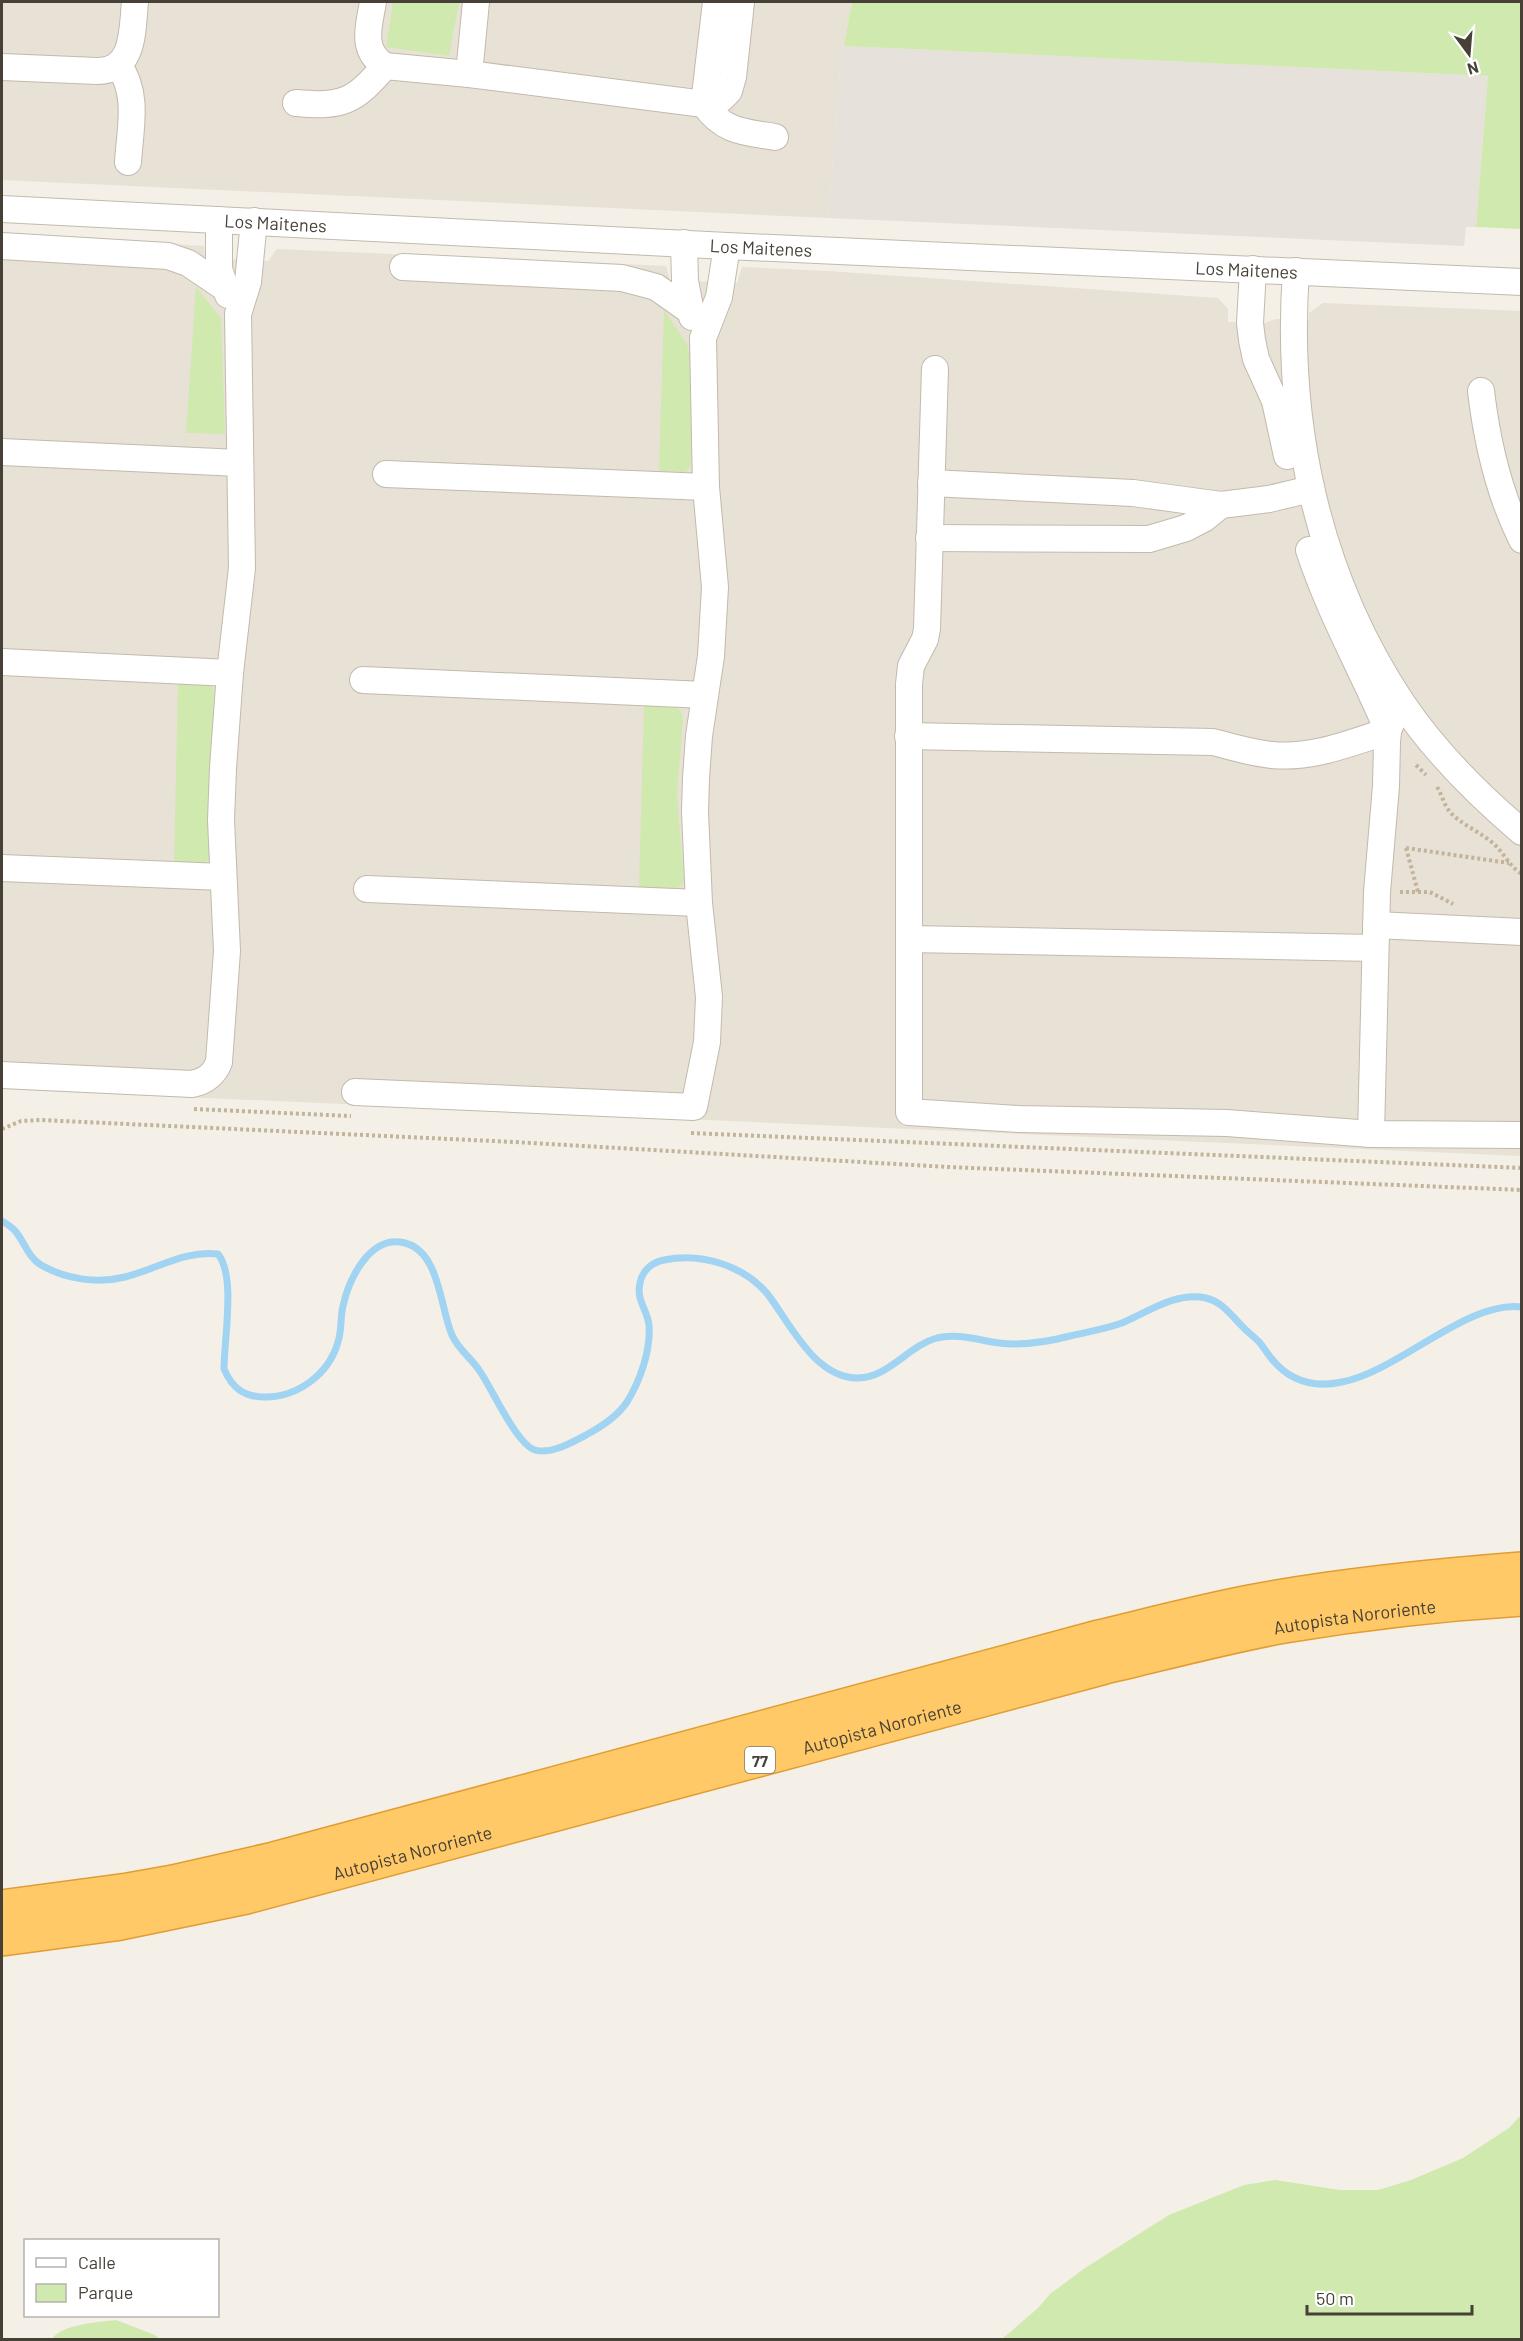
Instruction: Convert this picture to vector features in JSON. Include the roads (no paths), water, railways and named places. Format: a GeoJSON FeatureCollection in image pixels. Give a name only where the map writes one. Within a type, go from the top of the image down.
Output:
{"type":"FeatureCollection","features":[{"type":"Feature","properties":{"kind":"highway","name":"Autopista Nororiente"},"geometry":{"type":"LineString","coordinates":[[2,1907],[79,1898],[173,1882],[294,1854],[1099,1637],[1226,1607],[1313,1591],[1382,1582],[1521,1569]]}},
{"type":"Feature","properties":{"kind":"highway","name":"Autopista Nororiente"},"geometry":{"type":"LineString","coordinates":[[2,1939],[115,1924],[246,1897],[1083,1673],[1208,1642],[1284,1626],[1521,1599]]}},
{"type":"Feature","properties":{"kind":"street"},"geometry":{"type":"LineString","coordinates":[[2,66],[106,71],[119,66],[128,49],[135,2]]}},
{"type":"Feature","properties":{"kind":"street"},"geometry":{"type":"LineString","coordinates":[[373,2],[367,37],[368,45],[377,61],[385,66],[469,74],[704,104],[714,104],[729,91],[733,77],[741,2]]}},
{"type":"Feature","properties":{"kind":"street"},"geometry":{"type":"LineString","coordinates":[[469,74],[476,2]]}},
{"type":"Feature","properties":{"kind":"street"},"geometry":{"type":"LineString","coordinates":[[716,2],[704,104],[711,115],[727,127],[775,137]]}},
{"type":"Feature","properties":{"kind":"street"},"geometry":{"type":"LineString","coordinates":[[119,66],[126,76],[132,93],[128,162]]}},
{"type":"Feature","properties":{"kind":"street"},"geometry":{"type":"LineString","coordinates":[[296,103],[326,106],[337,104],[364,88],[385,66]]}},
{"type":"Feature","properties":{"kind":"street","name":"Los Maitenes"},"geometry":{"type":"LineString","coordinates":[[2,209],[727,246],[1521,282]]}},
{"type":"Feature","properties":{"kind":"street"},"geometry":{"type":"LineString","coordinates":[[219,220],[219,269],[237,314]]}},
{"type":"Feature","properties":{"kind":"street"},"geometry":{"type":"LineString","coordinates":[[2,1076],[174,1084],[200,1083],[213,1074],[219,1062],[225,1005],[227,951],[222,809],[230,673],[242,568],[237,314],[248,282],[254,221]]}},
{"type":"Feature","properties":{"kind":"street"},"geometry":{"type":"LineString","coordinates":[[684,243],[685,281],[690,311],[703,338]]}},
{"type":"Feature","properties":{"kind":"street"},"geometry":{"type":"LineString","coordinates":[[2,246],[168,256],[188,263],[225,288]]}},
{"type":"Feature","properties":{"kind":"street"},"geometry":{"type":"LineString","coordinates":[[358,1104],[694,1107],[707,1042],[710,997],[699,903],[695,812],[696,778],[711,656],[715,587],[706,487],[703,338],[719,297],[727,246]]}},
{"type":"Feature","properties":{"kind":"street"},"geometry":{"type":"LineString","coordinates":[[403,267],[622,278],[656,287],[690,311]]}},
{"type":"Feature","properties":{"kind":"street"},"geometry":{"type":"LineString","coordinates":[[1253,269],[1250,323],[1256,359],[1275,401],[1302,491],[1321,531],[1348,604],[1402,703],[1437,748],[1484,799],[1521,832]]}},
{"type":"Feature","properties":{"kind":"street"},"geometry":{"type":"LineString","coordinates":[[1296,271],[1294,366],[1301,435],[1305,536],[1322,588],[1388,731]]}},
{"type":"Feature","properties":{"kind":"street"},"geometry":{"type":"LineString","coordinates":[[935,369],[927,629],[925,639],[911,666],[908,736],[909,1113],[1019,1119],[1227,1123],[1371,1134],[1521,1135]]}},
{"type":"Feature","properties":{"kind":"street"},"geometry":{"type":"LineString","coordinates":[[1481,391],[1493,462],[1521,540]]}},
{"type":"Feature","properties":{"kind":"street"},"geometry":{"type":"LineString","coordinates":[[2,452],[239,463]]}},
{"type":"Feature","properties":{"kind":"street"},"geometry":{"type":"LineString","coordinates":[[386,474],[706,487]]}},
{"type":"Feature","properties":{"kind":"street"},"geometry":{"type":"LineString","coordinates":[[931,483],[1133,494],[1221,505],[1302,491]]}},
{"type":"Feature","properties":{"kind":"street"},"geometry":{"type":"LineString","coordinates":[[929,538],[1149,539],[1186,528],[1221,505]]}},
{"type":"Feature","properties":{"kind":"street"},"geometry":{"type":"LineString","coordinates":[[2,662],[230,673]]}},
{"type":"Feature","properties":{"kind":"street"},"geometry":{"type":"LineString","coordinates":[[363,680],[705,695]]}},
{"type":"Feature","properties":{"kind":"street"},"geometry":{"type":"LineString","coordinates":[[1371,1134],[1377,892],[1387,774],[1388,731],[1402,703]]}},
{"type":"Feature","properties":{"kind":"street"},"geometry":{"type":"LineString","coordinates":[[908,736],[1213,742],[1245,751],[1287,756],[1325,751],[1388,731]]}},
{"type":"Feature","properties":{"kind":"street"},"geometry":{"type":"LineString","coordinates":[[2,868],[223,877]]}},
{"type":"Feature","properties":{"kind":"street"},"geometry":{"type":"LineString","coordinates":[[366,889],[699,903]]}},
{"type":"Feature","properties":{"kind":"street"},"geometry":{"type":"LineString","coordinates":[[909,939],[1376,937],[1521,932]]}},
{"type":"Feature","properties":{"kind":"waterway"},"geometry":{"type":"LineString","coordinates":[[2,1221],[14,1230],[30,1254],[41,1265],[60,1274],[82,1279],[103,1280],[125,1277],[183,1257],[218,1254],[227,1277],[228,1292],[224,1369],[235,1386],[245,1393],[258,1397],[289,1393],[310,1382],[320,1373],[334,1354],[340,1333],[343,1306],[350,1284],[363,1261],[372,1252],[381,1245],[393,1242],[405,1243],[417,1248],[432,1269],[455,1340],[479,1370],[520,1438],[528,1446],[541,1451],[561,1447],[592,1432],[614,1417],[627,1402],[640,1375],[648,1345],[648,1319],[639,1294],[641,1279],[648,1268],[664,1260],[693,1258],[735,1269],[748,1277],[769,1296],[795,1335],[817,1360],[843,1376],[858,1378],[879,1373],[937,1338],[960,1337],[1008,1344],[1044,1342],[1116,1325],[1174,1300],[1195,1297],[1217,1302],[1258,1341],[1278,1366],[1286,1372],[1303,1381],[1332,1384],[1364,1375],[1386,1365],[1479,1314],[1501,1308],[1522,1307]]}}]}
